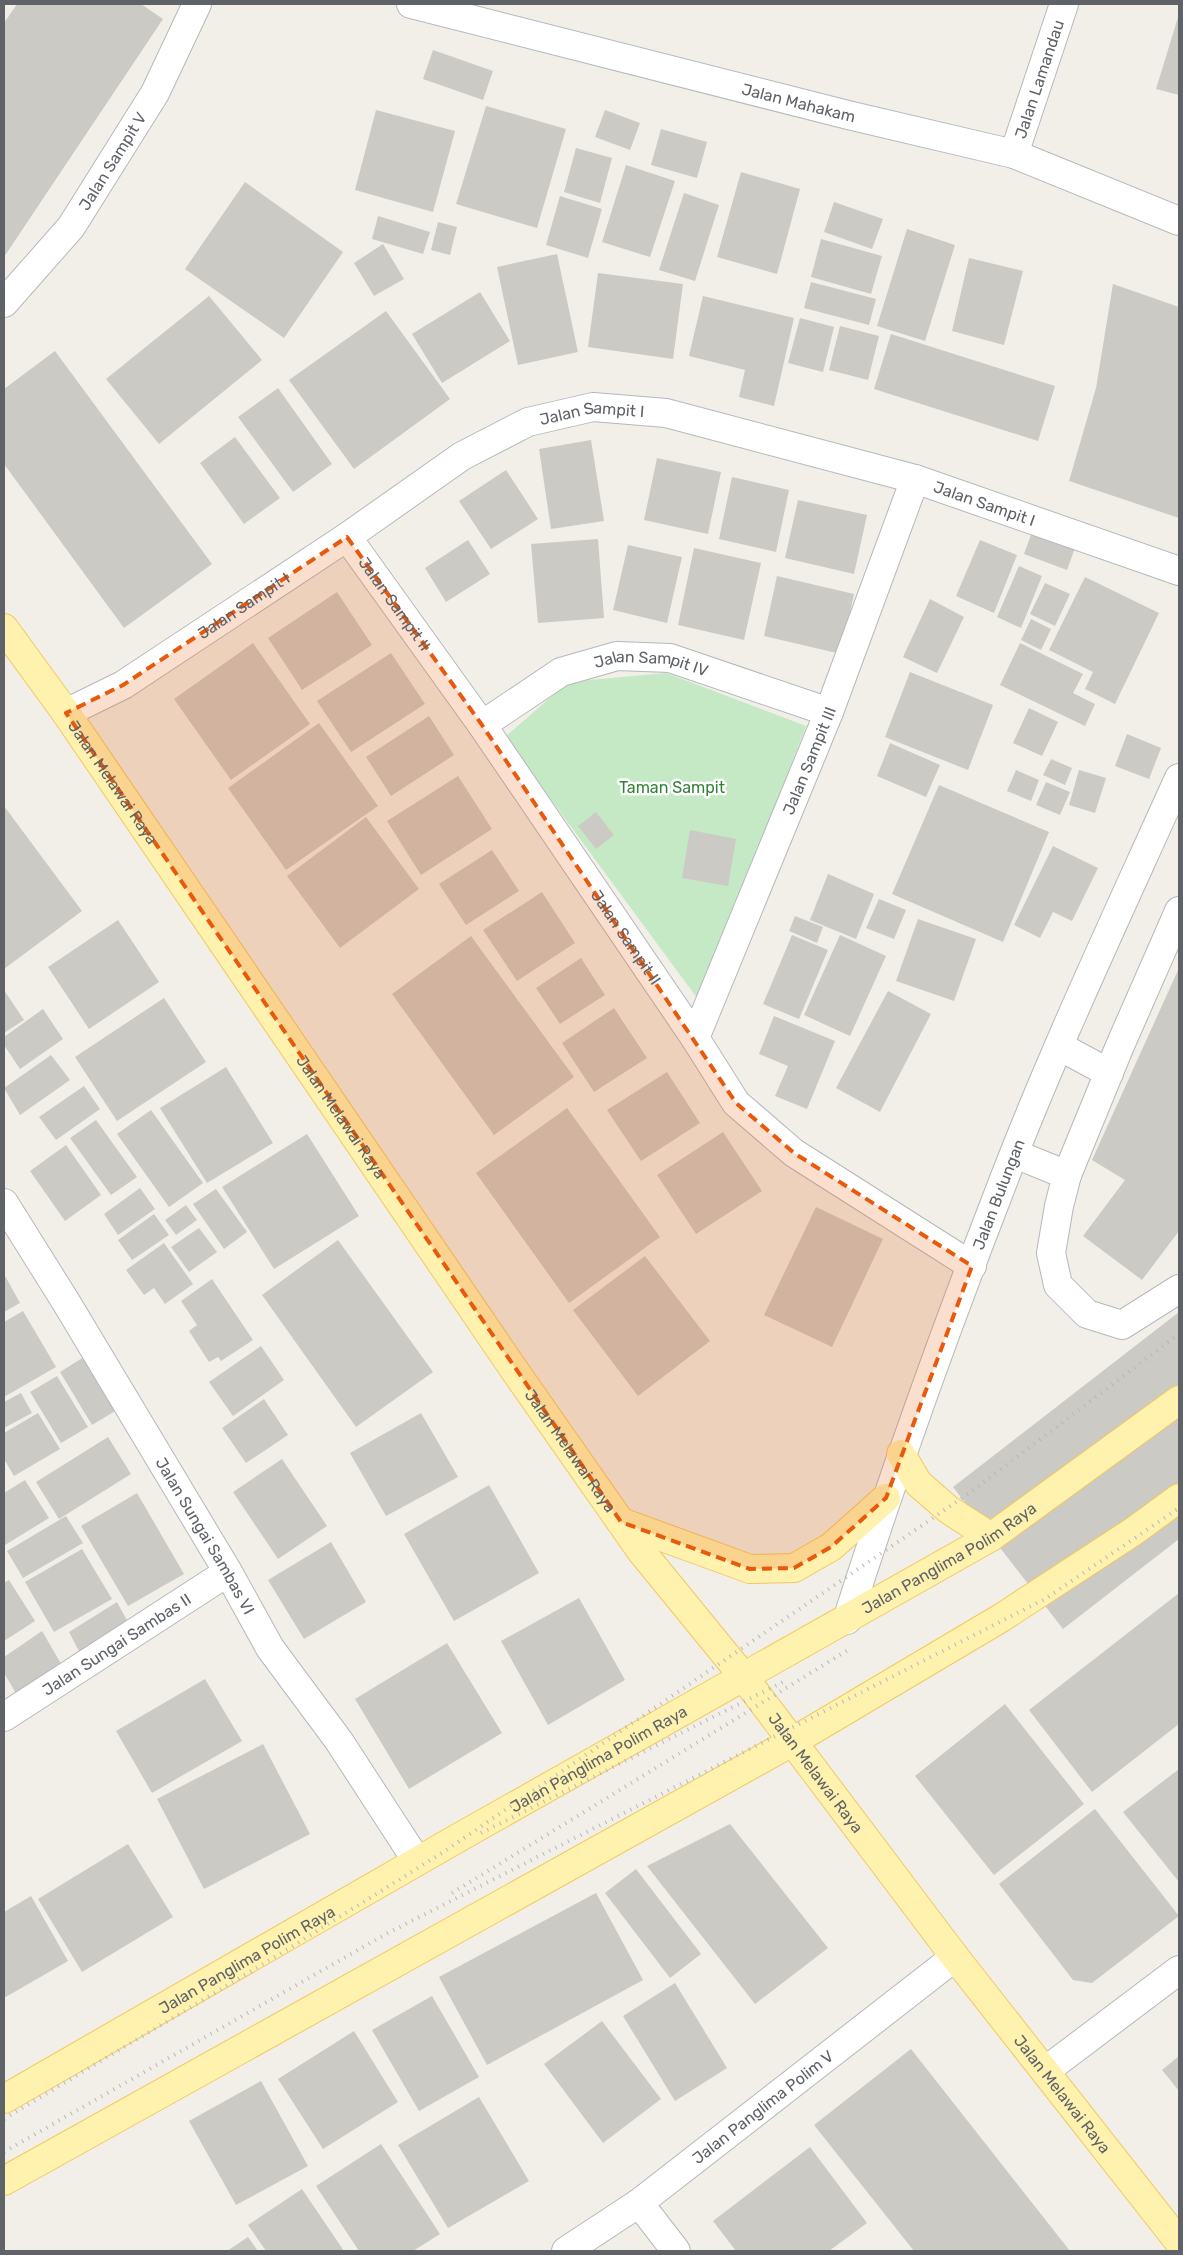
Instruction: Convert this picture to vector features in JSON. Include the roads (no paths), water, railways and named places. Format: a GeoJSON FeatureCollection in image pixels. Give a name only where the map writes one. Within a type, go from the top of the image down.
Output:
{"type":"FeatureCollection","features":[{"type":"Feature","properties":{"kind":"main road","name":"Jalan Melawai Raya"},"geometry":{"type":"LineString","coordinates":[[4,628],[66,713],[621,1522],[743,1676],[955,1958],[1179,2242]]}},
{"type":"Feature","properties":{"kind":"main road","name":"Jalan Panglima Polim Raya"},"geometry":{"type":"LineString","coordinates":[[4,2099],[417,1861],[991,1537],[1179,1400]]}},
{"type":"Feature","properties":{"kind":"main road"},"geometry":{"type":"LineString","coordinates":[[901,1454],[918,1483],[949,1510],[991,1537]]}},
{"type":"Feature","properties":{"kind":"main road"},"geometry":{"type":"LineString","coordinates":[[621,1522],[750,1570],[794,1568],[831,1548],[886,1498]]}},
{"type":"Feature","properties":{"kind":"main road"},"geometry":{"type":"LineString","coordinates":[[4,2181],[792,1742],[1001,1618],[1134,1531],[1179,1498]]}},
{"type":"Feature","properties":{"kind":"street","name":"Jalan Sampit V"},"geometry":{"type":"LineString","coordinates":[[4,303],[71,227],[155,93],[196,4]]}},
{"type":"Feature","properties":{"kind":"street","name":"Jalan Mahakam"},"geometry":{"type":"LineString","coordinates":[[411,4],[848,115],[1014,154],[1179,221]]}},
{"type":"Feature","properties":{"kind":"street","name":"Jalan Lamandau"},"geometry":{"type":"LineString","coordinates":[[1014,154],[1064,4]]}},
{"type":"Feature","properties":{"kind":"street","name":"Jalan Sampit I"},"geometry":{"type":"LineString","coordinates":[[66,713],[123,685],[347,537],[462,456],[528,422],[593,407],[666,413],[915,479],[1179,571]]}},
{"type":"Feature","properties":{"kind":"street","name":"Jalan Sampit III"},"geometry":{"type":"LineString","coordinates":[[695,1038],[829,712],[915,479]]}},
{"type":"Feature","properties":{"kind":"street","name":"Jalan Sampit II"},"geometry":{"type":"LineString","coordinates":[[347,537],[482,725],[695,1038],[736,1103],[794,1153],[972,1266]]}},
{"type":"Feature","properties":{"kind":"street","name":"Jalan Sampit IV"},"geometry":{"type":"LineString","coordinates":[[482,725],[561,672],[617,656],[670,658],[829,712]]}},
{"type":"Feature","properties":{"kind":"street","name":"Jalan Bulungan"},"geometry":{"type":"LineString","coordinates":[[847,1620],[901,1454],[1015,1154],[1059,1046],[1179,778]]}},
{"type":"Feature","properties":{"kind":"street"},"geometry":{"type":"LineString","coordinates":[[1179,912],[1067,1175],[1059,1206],[1051,1253],[1058,1285],[1087,1314],[1122,1325],[1179,1289]]}},
{"type":"Feature","properties":{"kind":"street"},"geometry":{"type":"LineString","coordinates":[[1059,1046],[1109,1073]]}},
{"type":"Feature","properties":{"kind":"street"},"geometry":{"type":"LineString","coordinates":[[1015,1154],[1067,1175]]}},
{"type":"Feature","properties":{"kind":"street","name":"Jalan Sungai Sambas VI"},"geometry":{"type":"LineString","coordinates":[[4,1203],[66,1302],[228,1572],[270,1648],[338,1741],[417,1861]]}},
{"type":"Feature","properties":{"kind":"street","name":"Jalan Sungai Sambas II"},"geometry":{"type":"LineString","coordinates":[[4,1717],[228,1572]]}},
{"type":"Feature","properties":{"kind":"street","name":"Jalan Panglima Polim V"},"geometry":{"type":"LineString","coordinates":[[566,2251],[639,2203],[955,1958]]}},
{"type":"Feature","properties":{"kind":"street"},"geometry":{"type":"LineString","coordinates":[[1045,2071],[1179,1970]]}},
{"type":"Feature","properties":{"kind":"street"},"geometry":{"type":"LineString","coordinates":[[639,2203],[676,2251]]}},
{"type":"Feature","properties":{"kind":"railway"},"geometry":{"type":"LineString","coordinates":[[4,2119],[293,1946],[445,1851],[968,1494],[1179,1334]]}},
{"type":"Feature","properties":{"kind":"railway"},"geometry":{"type":"LineString","coordinates":[[4,2152],[386,1934],[1045,1599],[1179,1508]]}},
{"type":"Feature","properties":{"kind":"railway"},"geometry":{"type":"LineString","coordinates":[[452,1893],[848,1650]]}},
{"type":"Feature","properties":{"kind":"railway"},"geometry":{"type":"LineString","coordinates":[[481,1833],[783,1682]]}},
{"type":"Feature","properties":{"kind":"park label","name":"Taman Sampit"},"geometry":{"type":"Point","coordinates":[672,787]}}]}
